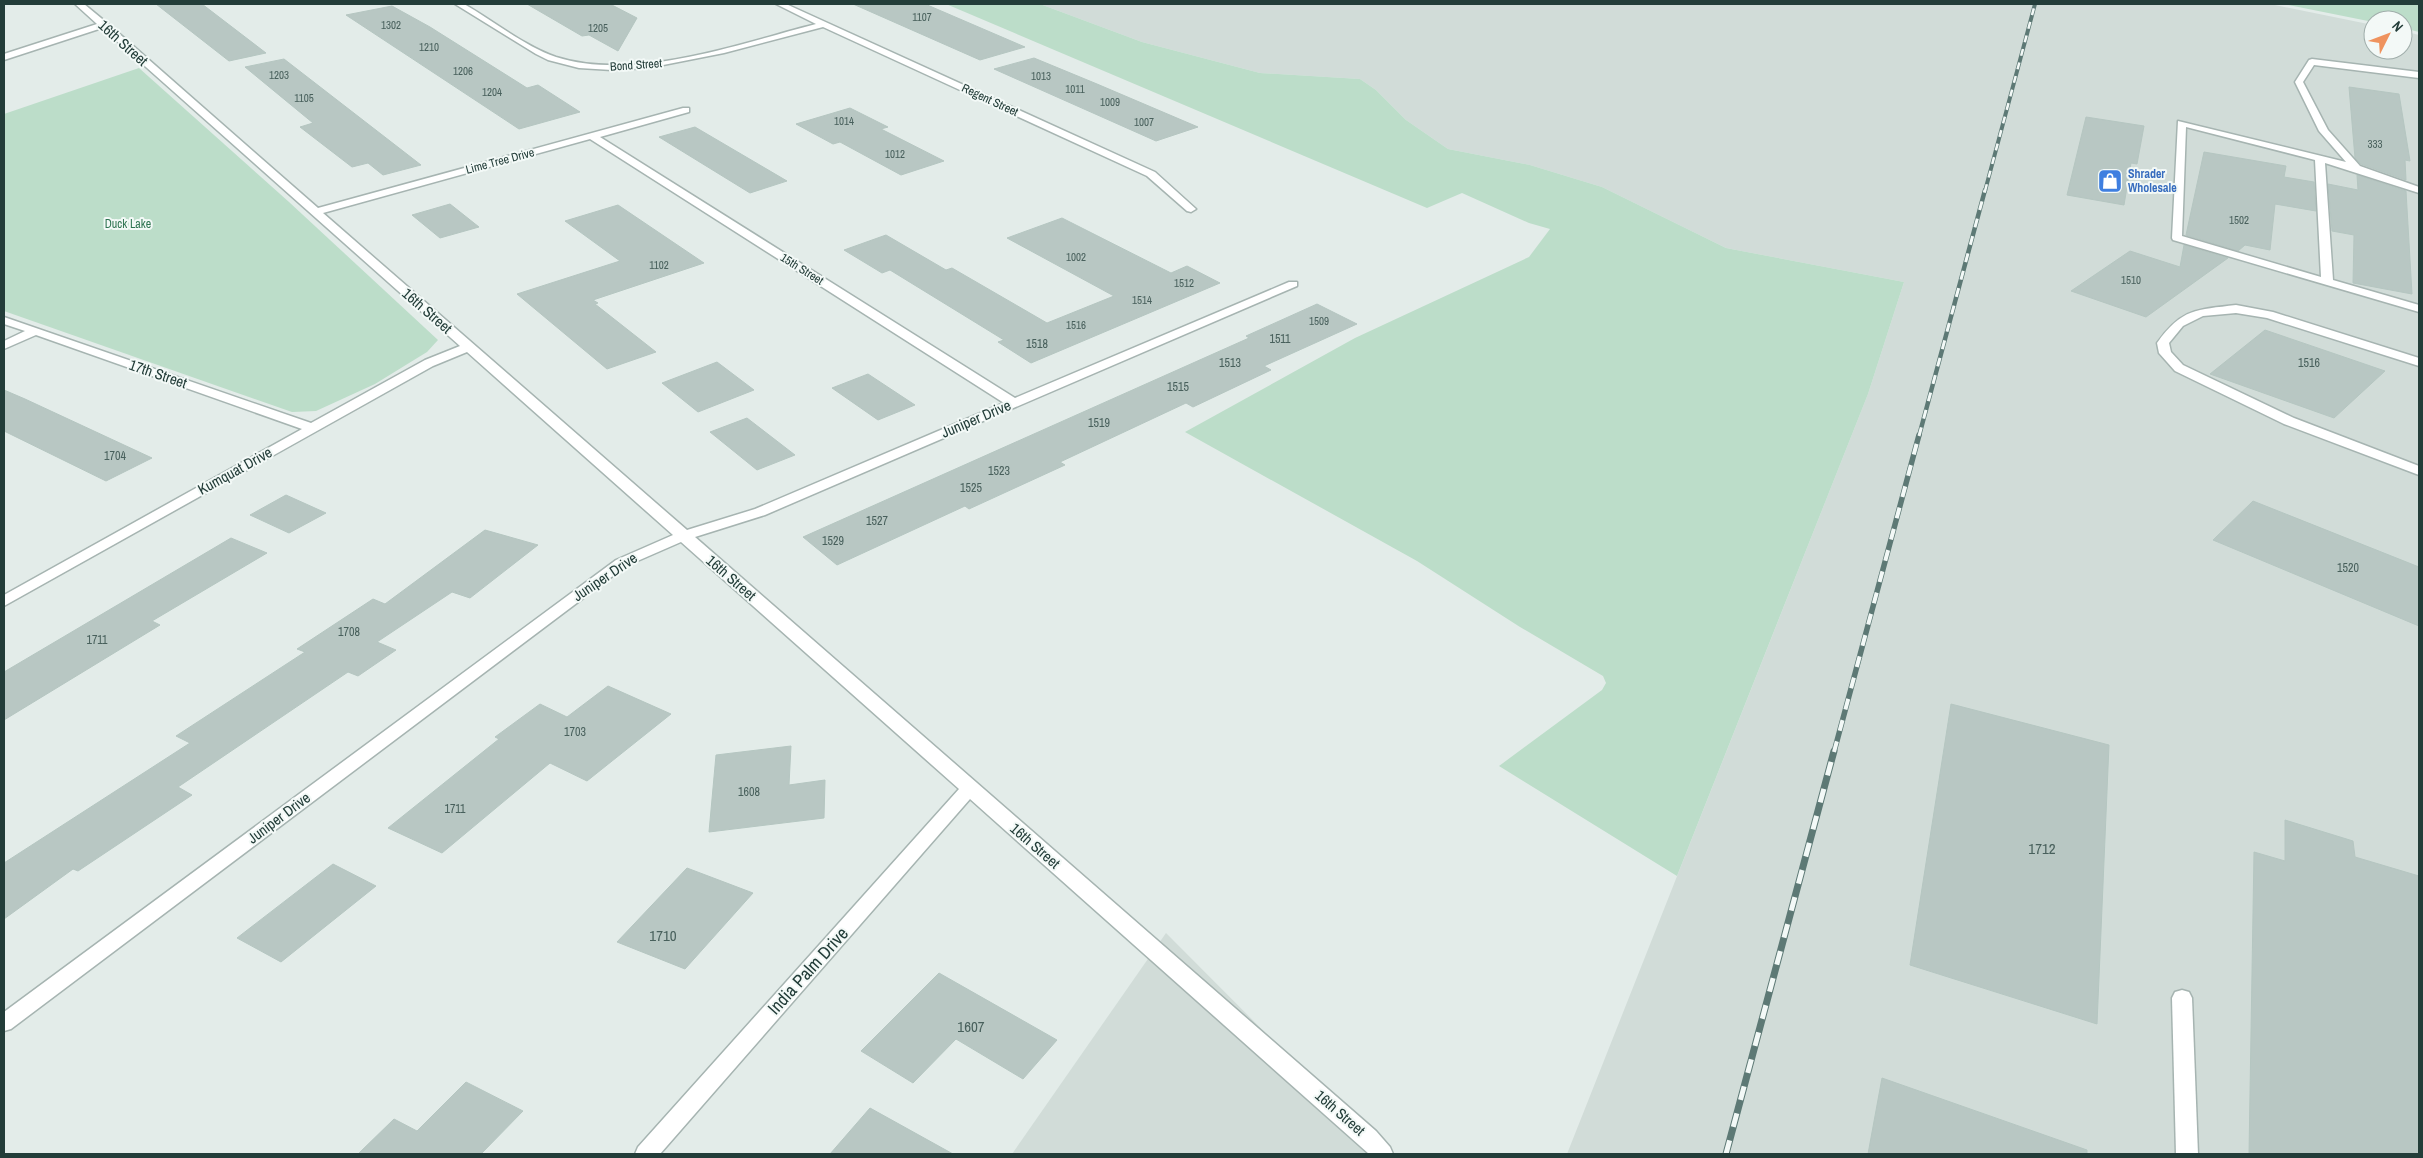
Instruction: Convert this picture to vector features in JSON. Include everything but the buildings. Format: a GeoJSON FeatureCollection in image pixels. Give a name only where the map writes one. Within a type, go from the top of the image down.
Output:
{"type":"FeatureCollection","features":[{"type":"Feature","properties":{"kind":"street","name":"16th Street"},"geometry":{"type":"LineString","coordinates":[[79,4],[1368,1138],[1382,1154]]}},
{"type":"Feature","properties":{"kind":"street","name":"Bond Street"},"geometry":{"type":"LineString","coordinates":[[459,4],[552,58],[578,66],[607,68],[665,64],[824,24]]}},
{"type":"Feature","properties":{"kind":"street","name":"Regent Street"},"geometry":{"type":"LineString","coordinates":[[780,4],[1151,174],[1191,209]]}},
{"type":"Feature","properties":{"kind":"street"},"geometry":{"type":"LineString","coordinates":[[4,57],[104,25]]}},
{"type":"Feature","properties":{"kind":"street"},"geometry":{"type":"LineString","coordinates":[[2356,168],[2324,131],[2299,82],[2312,62],[2419,75]]}},
{"type":"Feature","properties":{"kind":"street","name":"Lime Tree Drive"},"geometry":{"type":"LineString","coordinates":[[315,212],[686,110]]}},
{"type":"Feature","properties":{"kind":"street"},"geometry":{"type":"LineString","coordinates":[[2419,190],[2356,168],[2181,123],[2177,238],[2419,309]]}},
{"type":"Feature","properties":{"kind":"street","name":"15th Street"},"geometry":{"type":"LineString","coordinates":[[592,136],[1013,403]]}},
{"type":"Feature","properties":{"kind":"street"},"geometry":{"type":"LineString","coordinates":[[2320,159],[2327,282]]}},
{"type":"Feature","properties":{"kind":"street","name":"Juniper Drive"},"geometry":{"type":"LineString","coordinates":[[4,1023],[621,563],[683,536],[760,512],[1293,284]]}},
{"type":"Feature","properties":{"kind":"street"},"geometry":{"type":"LineString","coordinates":[[2419,362],[2269,315],[2236,309],[2200,313],[2179,323],[2163,343],[2165,352],[2179,368],[2289,420],[2419,471]]}},
{"type":"Feature","properties":{"kind":"street","name":"17th Street"},"geometry":{"type":"LineString","coordinates":[[4,320],[312,428]]}},
{"type":"Feature","properties":{"kind":"street"},"geometry":{"type":"LineString","coordinates":[[4,345],[36,331]]}},
{"type":"Feature","properties":{"kind":"street","name":"Kumquat Drive"},"geometry":{"type":"LineString","coordinates":[[4,601],[429,363],[468,347]]}},
{"type":"Feature","properties":{"kind":"street","name":"India Palm Drive"},"geometry":{"type":"LineString","coordinates":[[646,1154],[970,788]]}},
{"type":"Feature","properties":{"kind":"street"},"geometry":{"type":"LineString","coordinates":[[2182,998],[2187,1154]]}},
{"type":"Feature","properties":{"kind":"shaded area"},"geometry":{"type":"Polygon","coordinates":[[[1040,4],[2270,4],[2363,23],[2363,60],[2413,60],[2413,34],[2419,35],[2419,1154],[1567,1154],[1868,394],[1904,282],[1726,248],[1602,187],[1530,165],[1448,149],[1406,120],[1376,90],[1360,79],[1260,73],[1142,42],[1040,4]]]}},
{"type":"Feature","properties":{"kind":"shaded area"},"geometry":{"type":"Polygon","coordinates":[[[1166,933],[1386,1154],[1012,1154],[1166,933]]]}},
{"type":"Feature","properties":{"kind":"green space"},"geometry":{"type":"Polygon","coordinates":[[[946,4],[1040,4],[1142,42],[1260,73],[1360,79],[1376,90],[1406,120],[1448,149],[1530,165],[1602,187],[1726,248],[1904,282],[1868,394],[1677,876],[1499,766],[1602,690],[1606,683],[1603,676],[1520,627],[1417,561],[1185,432],[1355,338],[1529,257],[1550,229],[1529,223],[1462,193],[1427,208],[946,4]]]}},
{"type":"Feature","properties":{"kind":"green space"},"geometry":{"type":"Polygon","coordinates":[[[2284,4],[2419,4],[2419,32],[2413,30],[2413,10],[2363,10],[2363,20],[2284,4]]]}},
{"type":"Feature","properties":{"kind":"green space","name":"Duck Lake"},"geometry":{"type":"Polygon","coordinates":[[[139,68],[289,202],[438,340],[427,352],[375,384],[316,411],[292,412],[4,311],[4,114],[139,68]]]}},
{"type":"Feature","properties":{"kind":"railway"},"geometry":{"type":"LineString","coordinates":[[1985,191],[2035,4]]}},
{"type":"Feature","properties":{"kind":"railway"},"geometry":{"type":"LineString","coordinates":[[1919,436],[1985,190]]}},
{"type":"Feature","properties":{"kind":"railway"},"geometry":{"type":"LineString","coordinates":[[1834,752],[1919,435]]}},
{"type":"Feature","properties":{"kind":"railway"},"geometry":{"type":"LineString","coordinates":[[1726,1154],[1834,751]]}},
{"type":"Feature","properties":{"kind":"place","name":"Shrader Wholesale"},"geometry":{"type":"Point","coordinates":[2110,181]}}]}
